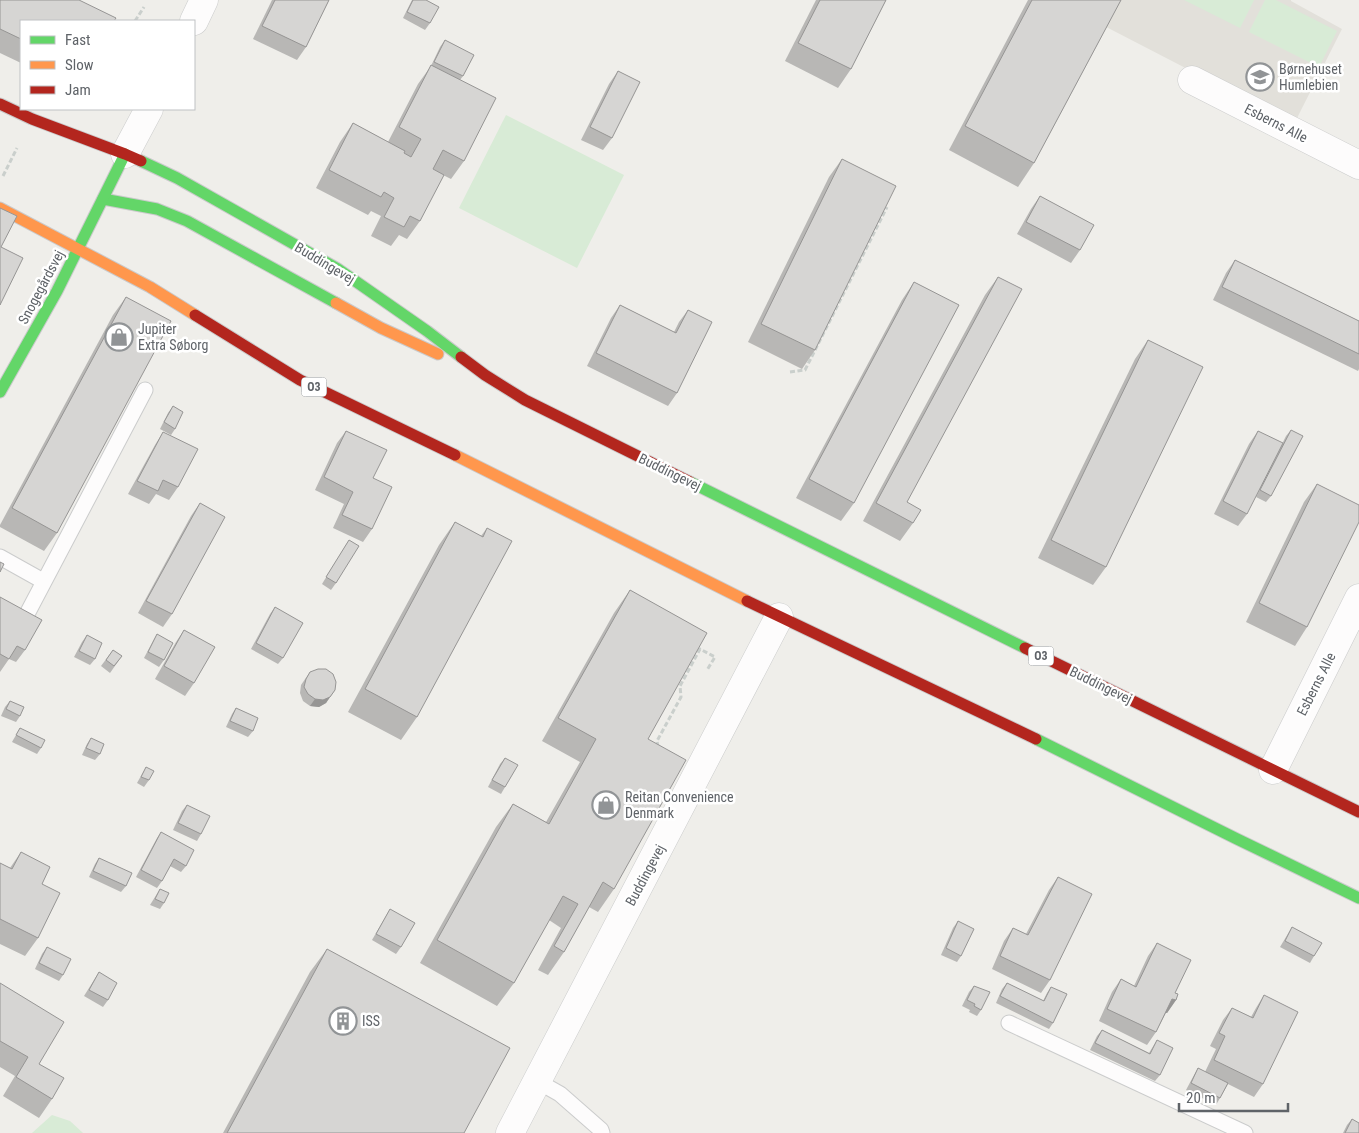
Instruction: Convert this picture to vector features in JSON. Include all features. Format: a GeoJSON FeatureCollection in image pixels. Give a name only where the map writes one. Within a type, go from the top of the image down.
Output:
{"type":"FeatureCollection","features":[{"type":"Feature","properties":{"kind":"main road","name":"Buddingevej"},"geometry":{"type":"LineString","coordinates":[[0,104],[32,119],[125,154],[177,178],[338,270],[485,375],[525,400],[1359,812]]}},
{"type":"Feature","properties":{"kind":"main road","name":"Snogegårdsvej"},"geometry":{"type":"LineString","coordinates":[[0,392],[57,291],[125,154]]}},
{"type":"Feature","properties":{"kind":"main road"},"geometry":{"type":"LineString","coordinates":[[103,200],[129,202],[157,209],[187,221],[381,328],[485,375]]}},
{"type":"Feature","properties":{"kind":"main road","name":"O3"},"geometry":{"type":"LineString","coordinates":[[0,208],[150,287],[300,380],[498,476],[780,617],[998,720],[1359,898]]}},
{"type":"Feature","properties":{"kind":"street"},"geometry":{"type":"LineString","coordinates":[[194,20],[204,0]]}},
{"type":"Feature","properties":{"kind":"street","name":"Esberns Alle"},"geometry":{"type":"LineString","coordinates":[[1192,80],[1359,165]]}},
{"type":"Feature","properties":{"kind":"street"},"geometry":{"type":"LineString","coordinates":[[125,154],[148,110]]}},
{"type":"Feature","properties":{"kind":"street","name":"Esberns Alle"},"geometry":{"type":"LineString","coordinates":[[1273,770],[1359,598]]}},
{"type":"Feature","properties":{"kind":"street","name":"Buddingevej"},"geometry":{"type":"LineString","coordinates":[[510,1133],[780,617]]}},
{"type":"Feature","properties":{"kind":"lane"},"geometry":{"type":"LineString","coordinates":[[26,614],[145,390]]}},
{"type":"Feature","properties":{"kind":"lane"},"geometry":{"type":"LineString","coordinates":[[0,557],[43,581]]}},
{"type":"Feature","properties":{"kind":"lane"},"geometry":{"type":"LineString","coordinates":[[1009,1023],[1245,1133]]}},
{"type":"Feature","properties":{"kind":"lane"},"geometry":{"type":"LineString","coordinates":[[537,1081],[560,1094],[601,1130],[602,1133]]}},
{"type":"Feature","properties":{"kind":"path"},"geometry":{"type":"LineString","coordinates":[[136,20],[144,7]]}},
{"type":"Feature","properties":{"kind":"path"},"geometry":{"type":"LineString","coordinates":[[790,372],[805,370],[887,207]]}},
{"type":"Feature","properties":{"kind":"path"},"geometry":{"type":"LineString","coordinates":[[692,644],[715,657],[708,670]]}},
{"type":"Feature","properties":{"kind":"path"},"geometry":{"type":"LineString","coordinates":[[658,748],[657,741],[681,697],[680,686],[700,649]]}},
{"type":"Feature","properties":{"kind":"shaded area","name":"Børnehuset Humlebien"},"geometry":{"type":"Polygon","coordinates":[[[1054,0],[1291,0],[1342,29],[1294,124],[1054,0]]]}},
{"type":"Feature","properties":{"kind":"green space"},"geometry":{"type":"Polygon","coordinates":[[[1184,0],[1254,0],[1240,28],[1184,0]]]}},
{"type":"Feature","properties":{"kind":"green space"},"geometry":{"type":"Polygon","coordinates":[[[1265,0],[1276,0],[1337,31],[1319,67],[1249,32],[1265,0]]]}},
{"type":"Feature","properties":{"kind":"green space"},"geometry":{"type":"Polygon","coordinates":[[[506,115],[624,175],[577,268],[459,208],[506,115]]]}},
{"type":"Feature","properties":{"kind":"green space"},"geometry":{"type":"Polygon","coordinates":[[[52,1115],[70,1121],[83,1133],[32,1133],[52,1115]]]}},
{"type":"Feature","properties":{"kind":"building"},"geometry":{"type":"Polygon","coordinates":[[[0,0],[79,0],[116,18],[115,20],[20,20],[20,39],[0,29],[0,0]]]}},
{"type":"Feature","properties":{"kind":"building"},"geometry":{"type":"Polygon","coordinates":[[[275,0],[329,0],[306,47],[262,26],[275,0]]]}},
{"type":"Feature","properties":{"kind":"building"},"geometry":{"type":"Polygon","coordinates":[[[413,0],[426,0],[439,7],[430,23],[407,12],[413,0]]]}},
{"type":"Feature","properties":{"kind":"building"},"geometry":{"type":"Polygon","coordinates":[[[820,0],[886,0],[851,69],[798,43],[820,0]]]}},
{"type":"Feature","properties":{"kind":"building"},"geometry":{"type":"Polygon","coordinates":[[[1032,0],[1121,0],[1034,163],[965,126],[1032,0]]]}},
{"type":"Feature","properties":{"kind":"building"},"geometry":{"type":"Polygon","coordinates":[[[445,40],[474,55],[463,76],[434,62],[445,40]]]}},
{"type":"Feature","properties":{"kind":"building"},"geometry":{"type":"Polygon","coordinates":[[[431,65],[496,98],[464,161],[443,150],[433,169],[444,175],[420,221],[410,216],[404,227],[384,217],[394,198],[384,192],[381,197],[329,170],[353,123],[405,151],[404,153],[411,157],[421,139],[399,127],[431,65]]]}},
{"type":"Feature","properties":{"kind":"building"},"geometry":{"type":"Polygon","coordinates":[[[618,71],[640,82],[612,138],[590,127],[618,71]]]}},
{"type":"Feature","properties":{"kind":"building"},"geometry":{"type":"Polygon","coordinates":[[[842,159],[896,186],[815,350],[761,324],[842,159]]]}},
{"type":"Feature","properties":{"kind":"building"},"geometry":{"type":"Polygon","coordinates":[[[1040,196],[1094,225],[1080,250],[1026,222],[1040,196]]]}},
{"type":"Feature","properties":{"kind":"building"},"geometry":{"type":"Polygon","coordinates":[[[0,208],[17,216],[1,247],[23,258],[0,305],[0,208]]]}},
{"type":"Feature","properties":{"kind":"building"},"geometry":{"type":"Polygon","coordinates":[[[1235,260],[1359,321],[1359,354],[1222,287],[1235,260]]]}},
{"type":"Feature","properties":{"kind":"building"},"geometry":{"type":"Polygon","coordinates":[[[998,277],[1022,289],[907,502],[921,510],[913,523],[876,503],[998,277]]]}},
{"type":"Feature","properties":{"kind":"building"},"geometry":{"type":"Polygon","coordinates":[[[914,282],[959,305],[854,503],[809,479],[914,282]]]}},
{"type":"Feature","properties":{"kind":"building"},"geometry":{"type":"Polygon","coordinates":[[[126,297],[171,321],[57,533],[12,508],[126,297]]]}},
{"type":"Feature","properties":{"kind":"building"},"geometry":{"type":"Polygon","coordinates":[[[620,305],[676,333],[688,310],[712,322],[677,393],[596,353],[620,305]]]}},
{"type":"Feature","properties":{"kind":"building"},"geometry":{"type":"Polygon","coordinates":[[[1148,340],[1203,367],[1106,567],[1051,540],[1148,340]]]}},
{"type":"Feature","properties":{"kind":"building"},"geometry":{"type":"Polygon","coordinates":[[[173,406],[183,412],[175,429],[164,422],[173,406]]]}},
{"type":"Feature","properties":{"kind":"building"},"geometry":{"type":"Polygon","coordinates":[[[1291,430],[1303,436],[1271,496],[1260,490],[1291,430]]]}},
{"type":"Feature","properties":{"kind":"building"},"geometry":{"type":"Polygon","coordinates":[[[346,431],[387,450],[373,478],[392,487],[372,529],[342,515],[353,492],[324,477],[346,431]]]}},
{"type":"Feature","properties":{"kind":"building"},"geometry":{"type":"Polygon","coordinates":[[[1258,431],[1283,443],[1247,514],[1223,501],[1258,431]]]}},
{"type":"Feature","properties":{"kind":"building"},"geometry":{"type":"Polygon","coordinates":[[[163,432],[198,449],[178,487],[163,480],[158,491],[137,481],[163,432]]]}},
{"type":"Feature","properties":{"kind":"building"},"geometry":{"type":"Polygon","coordinates":[[[1317,484],[1359,505],[1359,522],[1307,627],[1259,603],[1317,484]]]}},
{"type":"Feature","properties":{"kind":"building"},"geometry":{"type":"Polygon","coordinates":[[[200,503],[225,517],[172,614],[146,601],[200,503]]]}},
{"type":"Feature","properties":{"kind":"building"},"geometry":{"type":"Polygon","coordinates":[[[455,522],[483,537],[487,528],[512,541],[417,717],[365,689],[455,522]]]}},
{"type":"Feature","properties":{"kind":"building"},"geometry":{"type":"Polygon","coordinates":[[[349,540],[359,546],[336,583],[326,577],[349,540]]]}},
{"type":"Feature","properties":{"kind":"building"},"geometry":{"type":"Polygon","coordinates":[[[0,562],[4,564],[0,572],[0,562]]]}},
{"type":"Feature","properties":{"kind":"building","name":"Reitan Convenience Denmark"},"geometry":{"type":"Polygon","coordinates":[[[630,590],[707,633],[648,739],[686,760],[614,889],[603,882],[564,952],[554,946],[578,904],[563,896],[514,983],[437,940],[513,804],[549,824],[596,739],[558,718],[630,590]]]}},
{"type":"Feature","properties":{"kind":"building"},"geometry":{"type":"Polygon","coordinates":[[[0,597],[42,620],[25,650],[17,646],[9,659],[0,654],[0,597]]]}},
{"type":"Feature","properties":{"kind":"building"},"geometry":{"type":"Polygon","coordinates":[[[275,607],[303,623],[283,658],[256,643],[275,607]]]}},
{"type":"Feature","properties":{"kind":"building"},"geometry":{"type":"Polygon","coordinates":[[[184,630],[215,647],[194,683],[164,666],[184,630]]]}},
{"type":"Feature","properties":{"kind":"building"},"geometry":{"type":"Polygon","coordinates":[[[157,634],[173,643],[164,660],[148,652],[157,634]]]}},
{"type":"Feature","properties":{"kind":"building"},"geometry":{"type":"Polygon","coordinates":[[[87,635],[102,643],[95,659],[79,651],[87,635]]]}},
{"type":"Feature","properties":{"kind":"building"},"geometry":{"type":"Polygon","coordinates":[[[113,650],[122,656],[114,666],[106,660],[113,650]]]}},
{"type":"Feature","properties":{"kind":"building"},"geometry":{"type":"Polygon","coordinates":[[[326,669],[333,674],[336,682],[335,690],[330,697],[323,700],[315,699],[308,694],[304,687],[310,672],[326,669]]]}},
{"type":"Feature","properties":{"kind":"building"},"geometry":{"type":"Polygon","coordinates":[[[10,701],[24,707],[20,716],[6,709],[10,701]]]}},
{"type":"Feature","properties":{"kind":"building"},"geometry":{"type":"Polygon","coordinates":[[[236,708],[258,718],[253,731],[230,721],[236,708]]]}},
{"type":"Feature","properties":{"kind":"building"},"geometry":{"type":"Polygon","coordinates":[[[20,728],[45,740],[41,748],[16,735],[20,728]]]}},
{"type":"Feature","properties":{"kind":"building"},"geometry":{"type":"Polygon","coordinates":[[[91,738],[104,744],[100,754],[86,748],[91,738]]]}},
{"type":"Feature","properties":{"kind":"building"},"geometry":{"type":"Polygon","coordinates":[[[505,758],[518,765],[505,787],[492,780],[505,758]]]}},
{"type":"Feature","properties":{"kind":"building"},"geometry":{"type":"Polygon","coordinates":[[[146,767],[154,771],[149,780],[141,777],[146,767]]]}},
{"type":"Feature","properties":{"kind":"building"},"geometry":{"type":"Polygon","coordinates":[[[187,805],[210,816],[201,834],[178,823],[187,805]]]}},
{"type":"Feature","properties":{"kind":"building"},"geometry":{"type":"Polygon","coordinates":[[[161,832],[194,850],[186,866],[174,859],[162,881],[141,870],[161,832]]]}},
{"type":"Feature","properties":{"kind":"building"},"geometry":{"type":"Polygon","coordinates":[[[21,852],[50,867],[42,884],[60,893],[38,938],[0,919],[0,863],[12,869],[21,852]]]}},
{"type":"Feature","properties":{"kind":"building"},"geometry":{"type":"Polygon","coordinates":[[[99,858],[132,873],[126,886],[93,871],[99,858]]]}},
{"type":"Feature","properties":{"kind":"building"},"geometry":{"type":"Polygon","coordinates":[[[1058,877],[1092,894],[1050,980],[1000,956],[1013,928],[1028,935],[1058,877]]]}},
{"type":"Feature","properties":{"kind":"building"},"geometry":{"type":"Polygon","coordinates":[[[160,889],[169,893],[164,903],[155,899],[160,889]]]}},
{"type":"Feature","properties":{"kind":"building"},"geometry":{"type":"Polygon","coordinates":[[[390,909],[415,923],[401,947],[376,934],[390,909]]]}},
{"type":"Feature","properties":{"kind":"building"},"geometry":{"type":"Polygon","coordinates":[[[958,921],[974,929],[961,956],[946,948],[958,921]]]}},
{"type":"Feature","properties":{"kind":"building"},"geometry":{"type":"Polygon","coordinates":[[[1292,927],[1322,943],[1314,956],[1285,941],[1292,927]]]}},
{"type":"Feature","properties":{"kind":"building"},"geometry":{"type":"Polygon","coordinates":[[[1157,943],[1191,960],[1175,993],[1178,994],[1176,1000],[1172,999],[1156,1032],[1107,1009],[1121,979],[1136,987],[1157,943]]]}},
{"type":"Feature","properties":{"kind":"building"},"geometry":{"type":"Polygon","coordinates":[[[47,947],[71,959],[63,975],[39,963],[47,947]]]}},
{"type":"Feature","properties":{"kind":"building","name":"ISS"},"geometry":{"type":"Polygon","coordinates":[[[327,949],[510,1048],[464,1133],[227,1133],[327,949]]]}},
{"type":"Feature","properties":{"kind":"building"},"geometry":{"type":"Polygon","coordinates":[[[99,972],[117,983],[108,1000],[89,990],[99,972]]]}},
{"type":"Feature","properties":{"kind":"building"},"geometry":{"type":"Polygon","coordinates":[[[0,983],[64,1022],[39,1064],[64,1078],[52,1099],[16,1077],[28,1057],[0,1041],[0,983]]]}},
{"type":"Feature","properties":{"kind":"building"},"geometry":{"type":"Polygon","coordinates":[[[1007,983],[1044,1001],[1051,987],[1067,994],[1053,1023],[1000,996],[1007,983]]]}},
{"type":"Feature","properties":{"kind":"building"},"geometry":{"type":"Polygon","coordinates":[[[974,986],[990,992],[981,1010],[967,1000],[974,986]]]}},
{"type":"Feature","properties":{"kind":"building"},"geometry":{"type":"Polygon","coordinates":[[[1264,995],[1298,1012],[1263,1084],[1214,1060],[1225,1036],[1219,1033],[1232,1008],[1253,1018],[1264,995]]]}},
{"type":"Feature","properties":{"kind":"building"},"geometry":{"type":"Polygon","coordinates":[[[1102,1030],[1150,1054],[1157,1040],[1173,1048],[1160,1075],[1095,1043],[1102,1030]]]}},
{"type":"Feature","properties":{"kind":"building"},"geometry":{"type":"Polygon","coordinates":[[[1198,1068],[1228,1083],[1220,1098],[1191,1083],[1198,1068]]]}},
{"type":"Feature","properties":{"kind":"building"},"geometry":{"type":"Polygon","coordinates":[[[1352,1119],[1359,1123],[1359,1133],[1345,1133],[1352,1119]]]}},
{"type":"Feature","properties":{"kind":"traffic: fast"},"geometry":{"type":"LineString","coordinates":[[0,392],[57,291],[125,154]]}},
{"type":"Feature","properties":{"kind":"traffic: fast"},"geometry":{"type":"LineString","coordinates":[[141,161],[177,178],[338,269],[461,357]]}},
{"type":"Feature","properties":{"kind":"traffic: fast"},"geometry":{"type":"LineString","coordinates":[[103,199],[157,209],[187,221],[336,303]]}},
{"type":"Feature","properties":{"kind":"traffic: fast"},"geometry":{"type":"LineString","coordinates":[[690,482],[1025,648]]}},
{"type":"Feature","properties":{"kind":"traffic: fast"},"geometry":{"type":"LineString","coordinates":[[1036,739],[1359,898]]}},
{"type":"Feature","properties":{"kind":"traffic: slow"},"geometry":{"type":"LineString","coordinates":[[0,208],[150,287],[195,315]]}},
{"type":"Feature","properties":{"kind":"traffic: slow"},"geometry":{"type":"LineString","coordinates":[[336,303],[381,328],[438,354]]}},
{"type":"Feature","properties":{"kind":"traffic: slow"},"geometry":{"type":"LineString","coordinates":[[455,455],[747,601]]}},
{"type":"Feature","properties":{"kind":"traffic: jam"},"geometry":{"type":"LineString","coordinates":[[0,104],[32,119],[141,161]]}},
{"type":"Feature","properties":{"kind":"traffic: jam"},"geometry":{"type":"LineString","coordinates":[[195,315],[300,380],[455,455]]}},
{"type":"Feature","properties":{"kind":"traffic: jam"},"geometry":{"type":"LineString","coordinates":[[461,357],[485,375],[525,400],[690,482]]}},
{"type":"Feature","properties":{"kind":"traffic: jam"},"geometry":{"type":"LineString","coordinates":[[747,601],[1036,739]]}},
{"type":"Feature","properties":{"kind":"traffic: jam"},"geometry":{"type":"LineString","coordinates":[[1025,648],[1359,812]]}},
{"type":"Feature","properties":{"kind":"place","name":"Børnehuset Humlebien"},"geometry":{"type":"Point","coordinates":[1260,77]}},
{"type":"Feature","properties":{"kind":"place","name":"Jupiter Extra Søborg"},"geometry":{"type":"Point","coordinates":[119,337]}},
{"type":"Feature","properties":{"kind":"place","name":"Reitan Convenience Denmark"},"geometry":{"type":"Point","coordinates":[606,805]}},
{"type":"Feature","properties":{"kind":"place","name":"ISS"},"geometry":{"type":"Point","coordinates":[343,1021]}}]}
